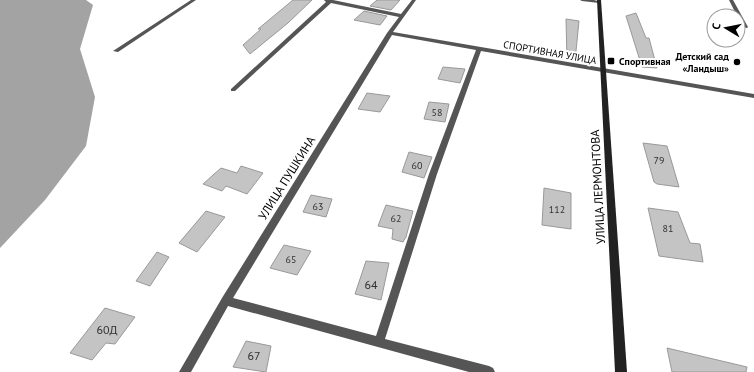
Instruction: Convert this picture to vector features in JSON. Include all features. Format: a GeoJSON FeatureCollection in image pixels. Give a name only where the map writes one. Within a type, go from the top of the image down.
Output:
{"type":"FeatureCollection","features":[{"type":"Feature","properties":{"kind":"street"},"geometry":{"type":"LineString","coordinates":[[116,50],[194,0]]}},
{"type":"Feature","properties":{"kind":"street"},"geometry":{"type":"LineString","coordinates":[[233,90],[329,0],[403,16]]}},
{"type":"Feature","properties":{"kind":"street","name":"УЛИЦА ПУШКИНА"},"geometry":{"type":"LineString","coordinates":[[185,372],[226,301],[390,33],[414,0]]}},
{"type":"Feature","properties":{"kind":"street"},"geometry":{"type":"LineString","coordinates":[[582,0],[599,1]]}},
{"type":"Feature","properties":{"kind":"street","name":"УЛИЦА ЛЕРМОНТОВА"},"geometry":{"type":"LineString","coordinates":[[599,1],[621,372]]}},
{"type":"Feature","properties":{"kind":"street","name":"СПОРТИВНАЯ УЛИЦА"},"geometry":{"type":"LineString","coordinates":[[390,33],[754,96]]}},
{"type":"Feature","properties":{"kind":"street"},"geometry":{"type":"LineString","coordinates":[[379,342],[433,174],[480,49]]}},
{"type":"Feature","properties":{"kind":"street"},"geometry":{"type":"LineString","coordinates":[[226,301],[489,372]]}},
{"type":"Feature","properties":{"kind":"shaded area"},"geometry":{"type":"Polygon","coordinates":[[[0,0],[86,0],[93,5],[80,49],[95,97],[86,146],[45,200],[0,248],[0,0]]]}},
{"type":"Feature","properties":{"kind":"building"},"geometry":{"type":"Polygon","coordinates":[[[293,0],[312,0],[288,23],[250,54],[243,45],[261,29],[258,29],[293,0]]]}},
{"type":"Feature","properties":{"kind":"building"},"geometry":{"type":"Polygon","coordinates":[[[377,0],[400,0],[391,10],[370,6],[377,0]]]}},
{"type":"Feature","properties":{"kind":"building"},"geometry":{"type":"Polygon","coordinates":[[[364,11],[387,16],[380,25],[354,20],[364,11]]]}},
{"type":"Feature","properties":{"kind":"building"},"geometry":{"type":"Polygon","coordinates":[[[636,13],[646,38],[649,38],[657,68],[642,67],[626,16],[636,13]]]}},
{"type":"Feature","properties":{"kind":"building"},"geometry":{"type":"Polygon","coordinates":[[[566,19],[579,21],[575,61],[567,60],[566,19]]]}},
{"type":"Feature","properties":{"kind":"building"},"geometry":{"type":"Polygon","coordinates":[[[443,67],[465,69],[460,83],[438,79],[443,67]]]}},
{"type":"Feature","properties":{"kind":"building"},"geometry":{"type":"Polygon","coordinates":[[[367,93],[390,96],[380,112],[358,109],[367,93]]]}},
{"type":"Feature","properties":{"kind":"building"},"geometry":{"type":"Polygon","coordinates":[[[429,102],[449,104],[445,122],[424,119],[429,102]]]}},
{"type":"Feature","properties":{"kind":"building"},"geometry":{"type":"Polygon","coordinates":[[[643,143],[667,146],[679,187],[657,184],[654,182],[643,143]]]}},
{"type":"Feature","properties":{"kind":"building"},"geometry":{"type":"Polygon","coordinates":[[[409,152],[432,157],[424,178],[402,172],[409,152]]]}},
{"type":"Feature","properties":{"kind":"building"},"geometry":{"type":"Polygon","coordinates":[[[241,166],[263,173],[247,194],[226,186],[222,191],[203,184],[221,168],[237,173],[241,166]]]}},
{"type":"Feature","properties":{"kind":"building"},"geometry":{"type":"Polygon","coordinates":[[[544,188],[571,193],[571,229],[542,225],[544,188]]]}},
{"type":"Feature","properties":{"kind":"building"},"geometry":{"type":"Polygon","coordinates":[[[311,195],[332,199],[326,217],[303,212],[311,195]]]}},
{"type":"Feature","properties":{"kind":"building"},"geometry":{"type":"Polygon","coordinates":[[[386,205],[413,211],[406,237],[403,242],[392,239],[393,229],[378,226],[386,205]]]}},
{"type":"Feature","properties":{"kind":"building"},"geometry":{"type":"Polygon","coordinates":[[[648,208],[678,212],[690,243],[700,244],[703,262],[659,256],[648,208]]]}},
{"type":"Feature","properties":{"kind":"building"},"geometry":{"type":"Polygon","coordinates":[[[206,211],[225,217],[197,252],[179,243],[206,211]]]}},
{"type":"Feature","properties":{"kind":"building"},"geometry":{"type":"Polygon","coordinates":[[[284,245],[311,251],[297,275],[270,268],[284,245]]]}},
{"type":"Feature","properties":{"kind":"building"},"geometry":{"type":"Polygon","coordinates":[[[157,252],[169,257],[150,286],[136,281],[157,252]]]}},
{"type":"Feature","properties":{"kind":"building"},"geometry":{"type":"Polygon","coordinates":[[[366,261],[389,263],[381,300],[355,294],[366,261]]]}},
{"type":"Feature","properties":{"kind":"building"},"geometry":{"type":"Polygon","coordinates":[[[105,308],[135,317],[115,344],[106,343],[92,360],[70,353],[105,308]]]}},
{"type":"Feature","properties":{"kind":"building"},"geometry":{"type":"Polygon","coordinates":[[[246,341],[271,346],[266,372],[233,367],[246,341]]]}},
{"type":"Feature","properties":{"kind":"building"},"geometry":{"type":"Polygon","coordinates":[[[667,348],[747,367],[746,372],[672,372],[667,348]]]}},
{"type":"Feature","properties":{"kind":"place","name":"Спортивная"},"geometry":{"type":"Point","coordinates":[611,61]}},
{"type":"Feature","properties":{"kind":"place","name":"Детский сад «Ландыш»"},"geometry":{"type":"Point","coordinates":[737,62]}}]}
